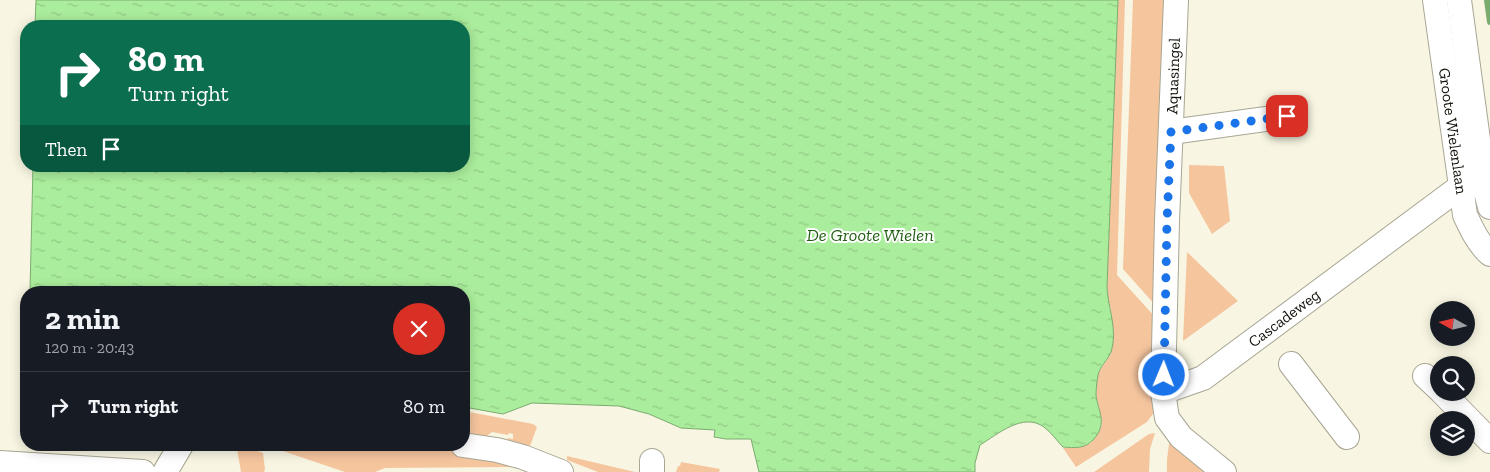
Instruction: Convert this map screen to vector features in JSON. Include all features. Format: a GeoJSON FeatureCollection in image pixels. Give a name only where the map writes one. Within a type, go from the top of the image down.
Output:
{"type":"FeatureCollection","features":[{"type":"Feature","properties":{"kind":"street","name":"Aquasingel"},"geometry":{"type":"LineString","coordinates":[[1164,392],[1165,268],[1176,0]]}},
{"type":"Feature","properties":{"kind":"street","name":"Groote Wielenlaan"},"geometry":{"type":"LineString","coordinates":[[1435,0],[1465,215],[1472,231],[1483,248],[1490,254]]}},
{"type":"Feature","properties":{"kind":"street","name":"Groote Wielenlaan"},"geometry":{"type":"LineString","coordinates":[[1459,0],[1490,207]]}},
{"type":"Feature","properties":{"kind":"street"},"geometry":{"type":"LineString","coordinates":[[1171,132],[1287,116]]}},
{"type":"Feature","properties":{"kind":"street","name":"Cascadeweg"},"geometry":{"type":"LineString","coordinates":[[1164,392],[1203,378],[1460,187],[1487,183]]}},
{"type":"Feature","properties":{"kind":"street"},"geometry":{"type":"LineString","coordinates":[[1291,364],[1347,438]]}},
{"type":"Feature","properties":{"kind":"street"},"geometry":{"type":"LineString","coordinates":[[1164,392],[1167,418],[1181,437],[1224,472]]}},
{"type":"Feature","properties":{"kind":"street"},"geometry":{"type":"LineString","coordinates":[[1451,401],[1490,441]]}},
{"type":"Feature","properties":{"kind":"street"},"geometry":{"type":"LineString","coordinates":[[470,446],[522,457],[561,472]]}},
{"type":"Feature","properties":{"kind":"street"},"geometry":{"type":"LineString","coordinates":[[166,472],[178,451]]}},
{"type":"Feature","properties":{"kind":"street"},"geometry":{"type":"LineString","coordinates":[[0,463],[143,472]]}},
{"type":"Feature","properties":{"kind":"shaded area"},"geometry":{"type":"Polygon","coordinates":[[[1118,0],[1125,0],[1117,275],[1155,317],[1155,411],[1147,422],[1076,467],[1063,448],[1078,448],[1091,443],[1097,435],[1102,424],[1096,394],[1098,373],[1111,354],[1111,309],[1107,287],[1118,0]]]}},
{"type":"Feature","properties":{"kind":"shaded area"},"geometry":{"type":"Polygon","coordinates":[[[1133,0],[1167,0],[1156,306],[1123,269],[1133,0]]]}},
{"type":"Feature","properties":{"kind":"shaded area"},"geometry":{"type":"Polygon","coordinates":[[[1189,165],[1224,166],[1230,221],[1212,234],[1189,193],[1189,165]]]}},
{"type":"Feature","properties":{"kind":"shaded area"},"geometry":{"type":"Polygon","coordinates":[[[1187,252],[1238,301],[1183,341],[1187,252]]]}},
{"type":"Feature","properties":{"kind":"shaded area"},"geometry":{"type":"Polygon","coordinates":[[[470,412],[533,424],[537,427],[530,446],[527,445],[526,447],[507,441],[508,438],[513,439],[513,434],[509,433],[508,435],[492,432],[484,438],[470,435],[470,412]]]}},
{"type":"Feature","properties":{"kind":"shaded area"},"geometry":{"type":"Polygon","coordinates":[[[1155,433],[1150,449],[1149,472],[1094,472],[1149,434],[1155,433]]]}},
{"type":"Feature","properties":{"kind":"shaded area"},"geometry":{"type":"Polygon","coordinates":[[[1170,437],[1211,472],[1167,472],[1170,437]]]}},
{"type":"Feature","properties":{"kind":"shaded area"},"geometry":{"type":"Polygon","coordinates":[[[237,451],[257,451],[263,453],[264,472],[241,472],[237,451]]]}},
{"type":"Feature","properties":{"kind":"shaded area"},"geometry":{"type":"Polygon","coordinates":[[[283,451],[466,451],[503,457],[518,467],[385,468],[375,472],[345,472],[283,451]]]}},
{"type":"Feature","properties":{"kind":"shaded area"},"geometry":{"type":"Polygon","coordinates":[[[567,456],[635,472],[598,472],[567,460],[567,456]]]}},
{"type":"Feature","properties":{"kind":"shaded area"},"geometry":{"type":"Polygon","coordinates":[[[681,462],[720,469],[719,472],[676,472],[681,462]]]}},
{"type":"Feature","properties":{"kind":"water","name":"De Groote Wielen"},"geometry":{"type":"Polygon","coordinates":[[[36,0],[1118,0],[1107,287],[1113,327],[1113,344],[1108,358],[1100,369],[1097,380],[1096,395],[1101,417],[1098,433],[1091,442],[1083,446],[1063,447],[1044,427],[1036,423],[1019,423],[980,445],[975,463],[975,472],[759,472],[751,439],[714,437],[715,430],[681,428],[649,414],[619,406],[532,403],[503,414],[470,408],[470,286],[30,286],[33,172],[470,172],[470,20],[35,20],[36,0]]]}},
{"type":"Feature","properties":{"kind":"waterway"},"geometry":{"type":"LineString","coordinates":[[1487,0],[1490,22]]}},
{"type":"Feature","properties":{"kind":"route"},"geometry":{"type":"LineString","coordinates":[[1164,375],[1171,132],[1287,116]]}}]}
